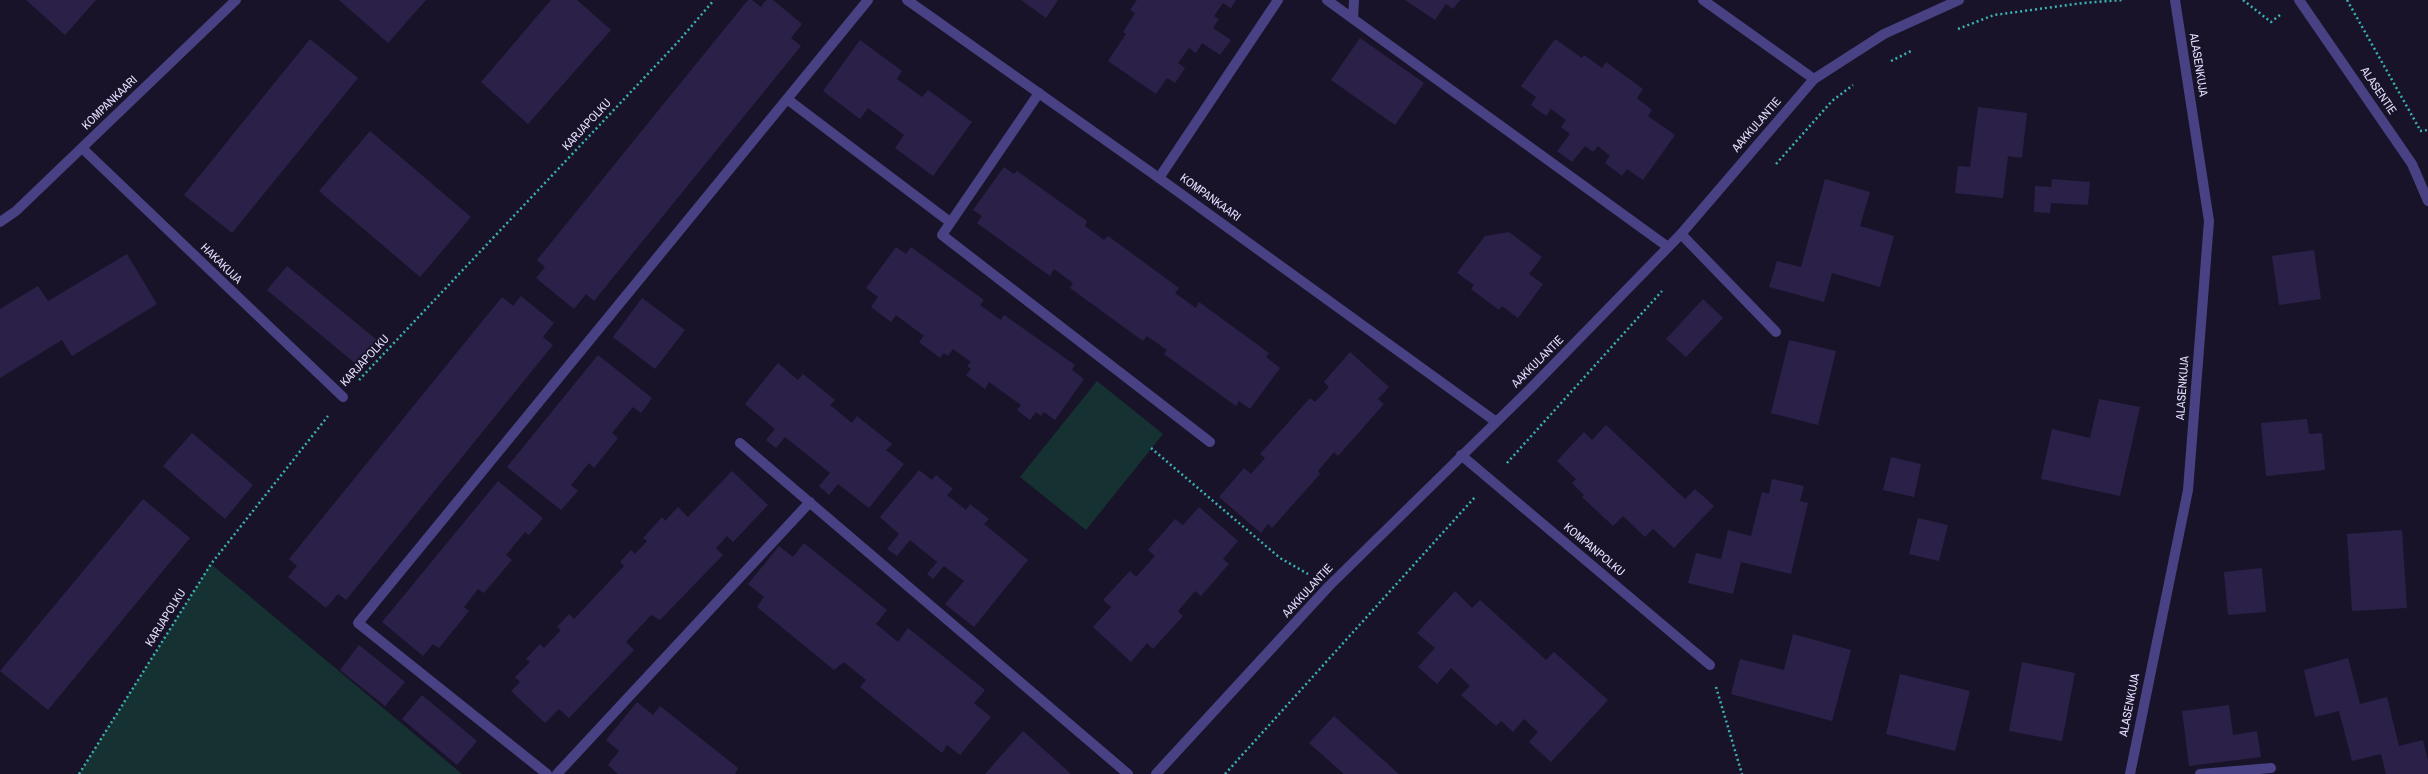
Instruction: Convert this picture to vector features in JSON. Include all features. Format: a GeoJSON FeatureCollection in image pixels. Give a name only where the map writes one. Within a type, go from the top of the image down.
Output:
{"type":"FeatureCollection","features":[{"type":"Feature","properties":{"kind":"street","name":"KOMPANKAARI"},"geometry":{"type":"LineString","coordinates":[[0,222],[16,212],[236,0]]}},
{"type":"Feature","properties":{"kind":"street"},"geometry":{"type":"LineString","coordinates":[[547,774],[358,623],[868,0]]}},
{"type":"Feature","properties":{"kind":"street","name":"KOMPANKAARI"},"geometry":{"type":"LineString","coordinates":[[907,0],[1159,178],[1495,421]]}},
{"type":"Feature","properties":{"kind":"street"},"geometry":{"type":"LineString","coordinates":[[1159,178],[1278,0]]}},
{"type":"Feature","properties":{"kind":"street"},"geometry":{"type":"LineString","coordinates":[[1327,0],[1668,247]]}},
{"type":"Feature","properties":{"kind":"street"},"geometry":{"type":"LineString","coordinates":[[1353,19],[1354,0]]}},
{"type":"Feature","properties":{"kind":"street"},"geometry":{"type":"LineString","coordinates":[[1703,0],[1814,79]]}},
{"type":"Feature","properties":{"kind":"street","name":"AAKKULANTIE"},"geometry":{"type":"LineString","coordinates":[[1156,774],[1329,586],[1495,421],[1530,389],[1681,234],[1814,79],[1884,34],[1959,0]]}},
{"type":"Feature","properties":{"kind":"street","name":"ALASENKUJA"},"geometry":{"type":"LineString","coordinates":[[2130,774],[2188,490],[2209,221],[2175,0]]}},
{"type":"Feature","properties":{"kind":"street","name":"ALASENTIE"},"geometry":{"type":"LineString","coordinates":[[2299,0],[2412,164],[2428,201]]}},
{"type":"Feature","properties":{"kind":"street"},"geometry":{"type":"LineString","coordinates":[[1039,93],[942,235],[1210,442]]}},
{"type":"Feature","properties":{"kind":"street"},"geometry":{"type":"LineString","coordinates":[[787,99],[950,222]]}},
{"type":"Feature","properties":{"kind":"street","name":"HAKAKUJA"},"geometry":{"type":"LineString","coordinates":[[82,148],[343,397]]}},
{"type":"Feature","properties":{"kind":"street"},"geometry":{"type":"LineString","coordinates":[[1681,234],[1776,332]]}},
{"type":"Feature","properties":{"kind":"street"},"geometry":{"type":"LineString","coordinates":[[740,443],[1128,774]]}},
{"type":"Feature","properties":{"kind":"street","name":"KOMPANPOLKU"},"geometry":{"type":"LineString","coordinates":[[1461,455],[1492,479],[1710,665]]}},
{"type":"Feature","properties":{"kind":"street"},"geometry":{"type":"LineString","coordinates":[[557,774],[810,502]]}},
{"type":"Feature","properties":{"kind":"street"},"geometry":{"type":"LineString","coordinates":[[2200,774],[2271,768]]}},
{"type":"Feature","properties":{"kind":"path","name":"KARJAPOLKU"},"geometry":{"type":"LineString","coordinates":[[79,774],[211,564],[343,397],[677,43],[714,0]]}},
{"type":"Feature","properties":{"kind":"path"},"geometry":{"type":"LineString","coordinates":[[1952,32],[1994,15],[2083,3],[2122,0]]}},
{"type":"Feature","properties":{"kind":"path"},"geometry":{"type":"LineString","coordinates":[[2242,0],[2271,22],[2299,0]]}},
{"type":"Feature","properties":{"kind":"path"},"geometry":{"type":"LineString","coordinates":[[2347,0],[2420,130],[2412,164]]}},
{"type":"Feature","properties":{"kind":"path"},"geometry":{"type":"LineString","coordinates":[[1887,63],[1919,47]]}},
{"type":"Feature","properties":{"kind":"path"},"geometry":{"type":"LineString","coordinates":[[1775,165],[1832,101],[1856,83]]}},
{"type":"Feature","properties":{"kind":"path"},"geometry":{"type":"LineString","coordinates":[[2420,130],[2428,130]]}},
{"type":"Feature","properties":{"kind":"path"},"geometry":{"type":"LineString","coordinates":[[1225,774],[1667,286]]}},
{"type":"Feature","properties":{"kind":"path"},"geometry":{"type":"LineString","coordinates":[[1151,448],[1280,558],[1329,586]]}},
{"type":"Feature","properties":{"kind":"path"},"geometry":{"type":"LineString","coordinates":[[1710,665],[1742,774]]}},
{"type":"Feature","properties":{"kind":"green space"},"geometry":{"type":"Polygon","coordinates":[[[1097,381],[1163,434],[1086,530],[1020,477],[1097,381]]]}},
{"type":"Feature","properties":{"kind":"green space"},"geometry":{"type":"Polygon","coordinates":[[[211,564],[462,774],[79,774],[211,564]]]}},
{"type":"Feature","properties":{"kind":"building"},"geometry":{"type":"Polygon","coordinates":[[[26,0],[96,0],[65,35],[26,0]]]}},
{"type":"Feature","properties":{"kind":"building"},"geometry":{"type":"Polygon","coordinates":[[[339,0],[426,0],[388,43],[339,0]]]}},
{"type":"Feature","properties":{"kind":"building"},"geometry":{"type":"Polygon","coordinates":[[[551,0],[577,0],[611,30],[528,124],[481,82],[551,0]]]}},
{"type":"Feature","properties":{"kind":"building"},"geometry":{"type":"Polygon","coordinates":[[[748,0],[752,0],[761,7],[766,0],[773,0],[802,24],[791,38],[801,46],[594,301],[586,294],[574,309],[536,278],[545,267],[537,260],[748,0]]]}},
{"type":"Feature","properties":{"kind":"building"},"geometry":{"type":"Polygon","coordinates":[[[1021,0],[1058,0],[1046,18],[1021,0]]]}},
{"type":"Feature","properties":{"kind":"building"},"geometry":{"type":"Polygon","coordinates":[[[1137,0],[1236,0],[1231,8],[1223,3],[1214,16],[1219,19],[1213,28],[1231,40],[1220,55],[1202,43],[1196,53],[1189,48],[1178,63],[1185,68],[1175,83],[1167,78],[1156,94],[1108,61],[1126,34],[1123,32],[1135,13],[1130,10],[1137,0]]]}},
{"type":"Feature","properties":{"kind":"building"},"geometry":{"type":"Polygon","coordinates":[[[1405,0],[1460,0],[1453,9],[1446,4],[1435,20],[1405,0]]]}},
{"type":"Feature","properties":{"kind":"building"},"geometry":{"type":"Polygon","coordinates":[[[1360,38],[1424,83],[1395,125],[1331,80],[1360,38]]]}},
{"type":"Feature","properties":{"kind":"building"},"geometry":{"type":"Polygon","coordinates":[[[310,39],[358,78],[232,233],[184,195],[310,39]]]}},
{"type":"Feature","properties":{"kind":"building"},"geometry":{"type":"Polygon","coordinates":[[[1555,39],[1582,58],[1584,55],[1602,68],[1606,62],[1643,89],[1637,98],[1652,110],[1648,116],[1675,135],[1643,180],[1627,169],[1622,176],[1605,163],[1610,156],[1598,146],[1593,152],[1585,146],[1572,162],[1557,151],[1570,134],[1561,127],[1566,120],[1551,109],[1546,116],[1531,105],[1536,97],[1521,86],[1555,39]]]}},
{"type":"Feature","properties":{"kind":"building"},"geometry":{"type":"Polygon","coordinates":[[[860,40],[902,71],[897,79],[922,97],[928,90],[972,122],[933,176],[895,148],[904,135],[868,108],[860,119],[823,91],[860,40]]]}},
{"type":"Feature","properties":{"kind":"building"},"geometry":{"type":"Polygon","coordinates":[[[1978,107],[2027,113],[2022,158],[2008,156],[2003,198],[1955,193],[1958,166],[1970,167],[1978,107]]]}},
{"type":"Feature","properties":{"kind":"building"},"geometry":{"type":"Polygon","coordinates":[[[370,131],[471,217],[420,277],[319,191],[370,131]]]}},
{"type":"Feature","properties":{"kind":"building"},"geometry":{"type":"Polygon","coordinates":[[[1004,167],[1014,174],[1017,171],[1087,221],[1085,226],[1104,240],[1108,236],[1179,288],[1175,293],[1196,308],[1199,302],[1269,353],[1266,357],[1280,368],[1250,409],[1239,401],[1236,406],[1164,354],[1167,350],[1147,336],[1143,341],[1070,288],[1073,283],[1054,269],[1050,276],[977,223],[982,216],[973,210],[1004,167]]]}},
{"type":"Feature","properties":{"kind":"building"},"geometry":{"type":"Polygon","coordinates":[[[1825,179],[1870,192],[1860,226],[1894,236],[1880,287],[1832,273],[1824,302],[1769,287],[1777,261],[1801,267],[1825,179]]]}},
{"type":"Feature","properties":{"kind":"building"},"geometry":{"type":"Polygon","coordinates":[[[2052,179],[2090,182],[2088,205],[2051,203],[2050,213],[2034,212],[2035,186],[2051,187],[2052,179]]]}},
{"type":"Feature","properties":{"kind":"building"},"geometry":{"type":"Polygon","coordinates":[[[1509,232],[1542,257],[1529,274],[1543,284],[1518,318],[1502,306],[1499,310],[1471,289],[1474,285],[1457,273],[1485,236],[1509,232]]]}},
{"type":"Feature","properties":{"kind":"building"},"geometry":{"type":"Polygon","coordinates":[[[896,247],[906,254],[911,247],[984,300],[980,305],[1001,320],[1004,315],[1075,365],[1072,370],[1084,379],[1055,420],[1044,412],[1041,416],[1036,412],[1030,420],[1017,410],[1021,405],[989,382],[985,389],[966,375],[971,369],[967,366],[971,362],[953,349],[948,356],[944,353],[940,358],[919,342],[924,336],[896,315],[891,322],[871,307],[878,297],[866,288],[896,247]]]}},
{"type":"Feature","properties":{"kind":"building"},"geometry":{"type":"Polygon","coordinates":[[[2314,250],[2321,299],[2279,305],[2272,256],[2314,250]]]}},
{"type":"Feature","properties":{"kind":"building"},"geometry":{"type":"Polygon","coordinates":[[[127,254],[157,304],[72,356],[62,340],[0,378],[0,309],[38,286],[48,301],[127,254]]]}},
{"type":"Feature","properties":{"kind":"building"},"geometry":{"type":"Polygon","coordinates":[[[287,266],[378,341],[357,365],[267,290],[287,266]]]}},
{"type":"Feature","properties":{"kind":"building"},"geometry":{"type":"Polygon","coordinates":[[[521,296],[554,323],[543,337],[553,345],[346,600],[338,594],[326,608],[288,577],[297,566],[289,559],[502,297],[513,306],[521,296]]]}},
{"type":"Feature","properties":{"kind":"building"},"geometry":{"type":"Polygon","coordinates":[[[642,298],[685,330],[655,369],[613,337],[642,298]]]}},
{"type":"Feature","properties":{"kind":"building"},"geometry":{"type":"Polygon","coordinates":[[[1703,299],[1723,318],[1686,357],[1666,339],[1703,299]]]}},
{"type":"Feature","properties":{"kind":"building"},"geometry":{"type":"Polygon","coordinates":[[[1789,340],[1836,351],[1818,425],[1771,413],[1789,340]]]}},
{"type":"Feature","properties":{"kind":"building"},"geometry":{"type":"Polygon","coordinates":[[[1350,352],[1389,387],[1378,399],[1384,404],[1338,456],[1334,452],[1318,471],[1320,474],[1272,528],[1268,524],[1261,533],[1219,497],[1244,468],[1251,474],[1265,458],[1260,454],[1310,398],[1315,402],[1329,387],[1324,382],[1350,352]]]}},
{"type":"Feature","properties":{"kind":"building"},"geometry":{"type":"Polygon","coordinates":[[[598,355],[652,398],[641,413],[633,407],[612,433],[618,438],[594,468],[589,463],[571,485],[578,491],[561,510],[507,467],[598,355]]]}},
{"type":"Feature","properties":{"kind":"building"},"geometry":{"type":"Polygon","coordinates":[[[778,363],[798,380],[803,374],[835,400],[830,405],[852,423],[857,416],[892,444],[886,450],[904,464],[869,508],[838,484],[829,495],[819,486],[830,473],[785,437],[776,448],[766,440],[775,429],[745,404],[778,363]]]}},
{"type":"Feature","properties":{"kind":"building"},"geometry":{"type":"Polygon","coordinates":[[[2099,399],[2140,407],[2120,496],[2041,479],[2052,429],[2090,438],[2099,399]]]}},
{"type":"Feature","properties":{"kind":"building"},"geometry":{"type":"Polygon","coordinates":[[[2307,419],[2309,434],[2322,433],[2325,470],[2266,476],[2261,423],[2307,419]]]}},
{"type":"Feature","properties":{"kind":"building"},"geometry":{"type":"Polygon","coordinates":[[[1606,425],[1685,499],[1695,489],[1714,506],[1674,548],[1653,529],[1645,537],[1623,516],[1613,526],[1582,497],[1584,495],[1572,483],[1576,479],[1557,461],[1584,432],[1592,440],[1606,425]]]}},
{"type":"Feature","properties":{"kind":"building"},"geometry":{"type":"Polygon","coordinates":[[[192,433],[253,485],[225,519],[163,466],[192,433]]]}},
{"type":"Feature","properties":{"kind":"building"},"geometry":{"type":"Polygon","coordinates":[[[1891,457],[1921,464],[1914,497],[1883,490],[1891,457]]]}},
{"type":"Feature","properties":{"kind":"building"},"geometry":{"type":"Polygon","coordinates":[[[919,470],[932,480],[936,475],[953,489],[947,495],[966,510],[970,504],[989,519],[984,524],[1028,560],[974,627],[945,604],[964,581],[944,566],[933,579],[927,574],[937,562],[910,540],[897,556],[887,549],[899,534],[880,517],[919,470]]]}},
{"type":"Feature","properties":{"kind":"building"},"geometry":{"type":"Polygon","coordinates":[[[732,471],[768,505],[733,542],[727,536],[716,548],[723,555],[660,620],[651,615],[626,642],[634,650],[569,718],[559,709],[545,723],[511,691],[520,682],[515,677],[530,662],[526,659],[540,644],[544,648],[561,630],[557,627],[569,614],[574,619],[624,566],[620,562],[631,550],[635,554],[647,541],[643,538],[662,517],[665,521],[678,507],[688,517],[732,471]]]}},
{"type":"Feature","properties":{"kind":"building"},"geometry":{"type":"Polygon","coordinates":[[[1772,479],[1804,486],[1800,501],[1808,503],[1791,574],[1741,562],[1733,594],[1688,583],[1696,553],[1721,559],[1728,530],[1751,536],[1762,492],[1769,494],[1772,479]]]}},
{"type":"Feature","properties":{"kind":"building"},"geometry":{"type":"Polygon","coordinates":[[[498,481],[543,518],[529,535],[525,532],[506,555],[512,560],[484,593],[478,589],[464,607],[469,611],[439,648],[433,644],[423,656],[382,622],[498,481]]]}},
{"type":"Feature","properties":{"kind":"building"},"geometry":{"type":"Polygon","coordinates":[[[143,499],[190,538],[48,710],[0,671],[143,499]]]}},
{"type":"Feature","properties":{"kind":"building"},"geometry":{"type":"Polygon","coordinates":[[[1199,507],[1238,541],[1223,559],[1229,564],[1201,596],[1195,591],[1178,611],[1183,616],[1153,649],[1147,643],[1131,662],[1093,627],[1111,607],[1103,600],[1130,571],[1136,577],[1155,556],[1148,550],[1175,519],[1183,525],[1199,507]]]}},
{"type":"Feature","properties":{"kind":"building"},"geometry":{"type":"Polygon","coordinates":[[[1918,518],[1948,525],[1939,561],[1909,554],[1918,518]]]}},
{"type":"Feature","properties":{"kind":"building"},"geometry":{"type":"Polygon","coordinates":[[[2402,530],[2407,608],[2352,611],[2347,534],[2402,530]]]}},
{"type":"Feature","properties":{"kind":"building"},"geometry":{"type":"Polygon","coordinates":[[[804,543],[887,610],[876,624],[898,642],[908,628],[985,690],[974,703],[991,717],[960,755],[947,745],[942,753],[860,687],[866,680],[844,662],[834,670],[757,607],[764,597],[748,584],[779,546],[793,557],[804,543]]]}},
{"type":"Feature","properties":{"kind":"building"},"geometry":{"type":"Polygon","coordinates":[[[2262,568],[2266,612],[2228,615],[2224,572],[2262,568]]]}},
{"type":"Feature","properties":{"kind":"building"},"geometry":{"type":"Polygon","coordinates":[[[1455,591],[1472,608],[1480,600],[1546,660],[1554,652],[1608,700],[1551,762],[1529,742],[1538,732],[1524,719],[1513,732],[1501,721],[1496,726],[1461,695],[1470,686],[1451,668],[1437,684],[1418,667],[1435,648],[1417,633],[1455,591]]]}},
{"type":"Feature","properties":{"kind":"building"},"geometry":{"type":"Polygon","coordinates":[[[1793,634],[1851,650],[1832,721],[1731,694],[1740,659],[1784,670],[1793,634]]]}},
{"type":"Feature","properties":{"kind":"building"},"geometry":{"type":"Polygon","coordinates":[[[359,645],[405,682],[385,706],[340,670],[359,645]]]}},
{"type":"Feature","properties":{"kind":"building"},"geometry":{"type":"Polygon","coordinates":[[[2348,658],[2360,704],[2387,697],[2399,746],[2423,740],[2428,761],[2428,774],[2386,774],[2381,754],[2352,761],[2339,711],[2315,717],[2304,670],[2348,658]]]}},
{"type":"Feature","properties":{"kind":"building"},"geometry":{"type":"Polygon","coordinates":[[[2022,662],[2075,673],[2062,741],[2009,731],[2022,662]]]}},
{"type":"Feature","properties":{"kind":"building"},"geometry":{"type":"Polygon","coordinates":[[[1900,674],[1970,691],[1955,751],[1886,734],[1900,674]]]}},
{"type":"Feature","properties":{"kind":"building"},"geometry":{"type":"Polygon","coordinates":[[[422,695],[477,741],[457,765],[402,719],[422,695]]]}},
{"type":"Feature","properties":{"kind":"building"},"geometry":{"type":"Polygon","coordinates":[[[637,702],[653,715],[660,706],[738,768],[735,774],[618,774],[608,765],[619,751],[606,740],[637,702]]]}},
{"type":"Feature","properties":{"kind":"building"},"geometry":{"type":"Polygon","coordinates":[[[2229,705],[2233,735],[2257,731],[2261,757],[2189,766],[2182,711],[2229,705]]]}},
{"type":"Feature","properties":{"kind":"building"},"geometry":{"type":"Polygon","coordinates":[[[1334,716],[1399,774],[1344,774],[1309,743],[1334,716]]]}},
{"type":"Feature","properties":{"kind":"building"},"geometry":{"type":"Polygon","coordinates":[[[1023,731],[1070,773],[1070,774],[985,774],[1023,731]]]}}]}
